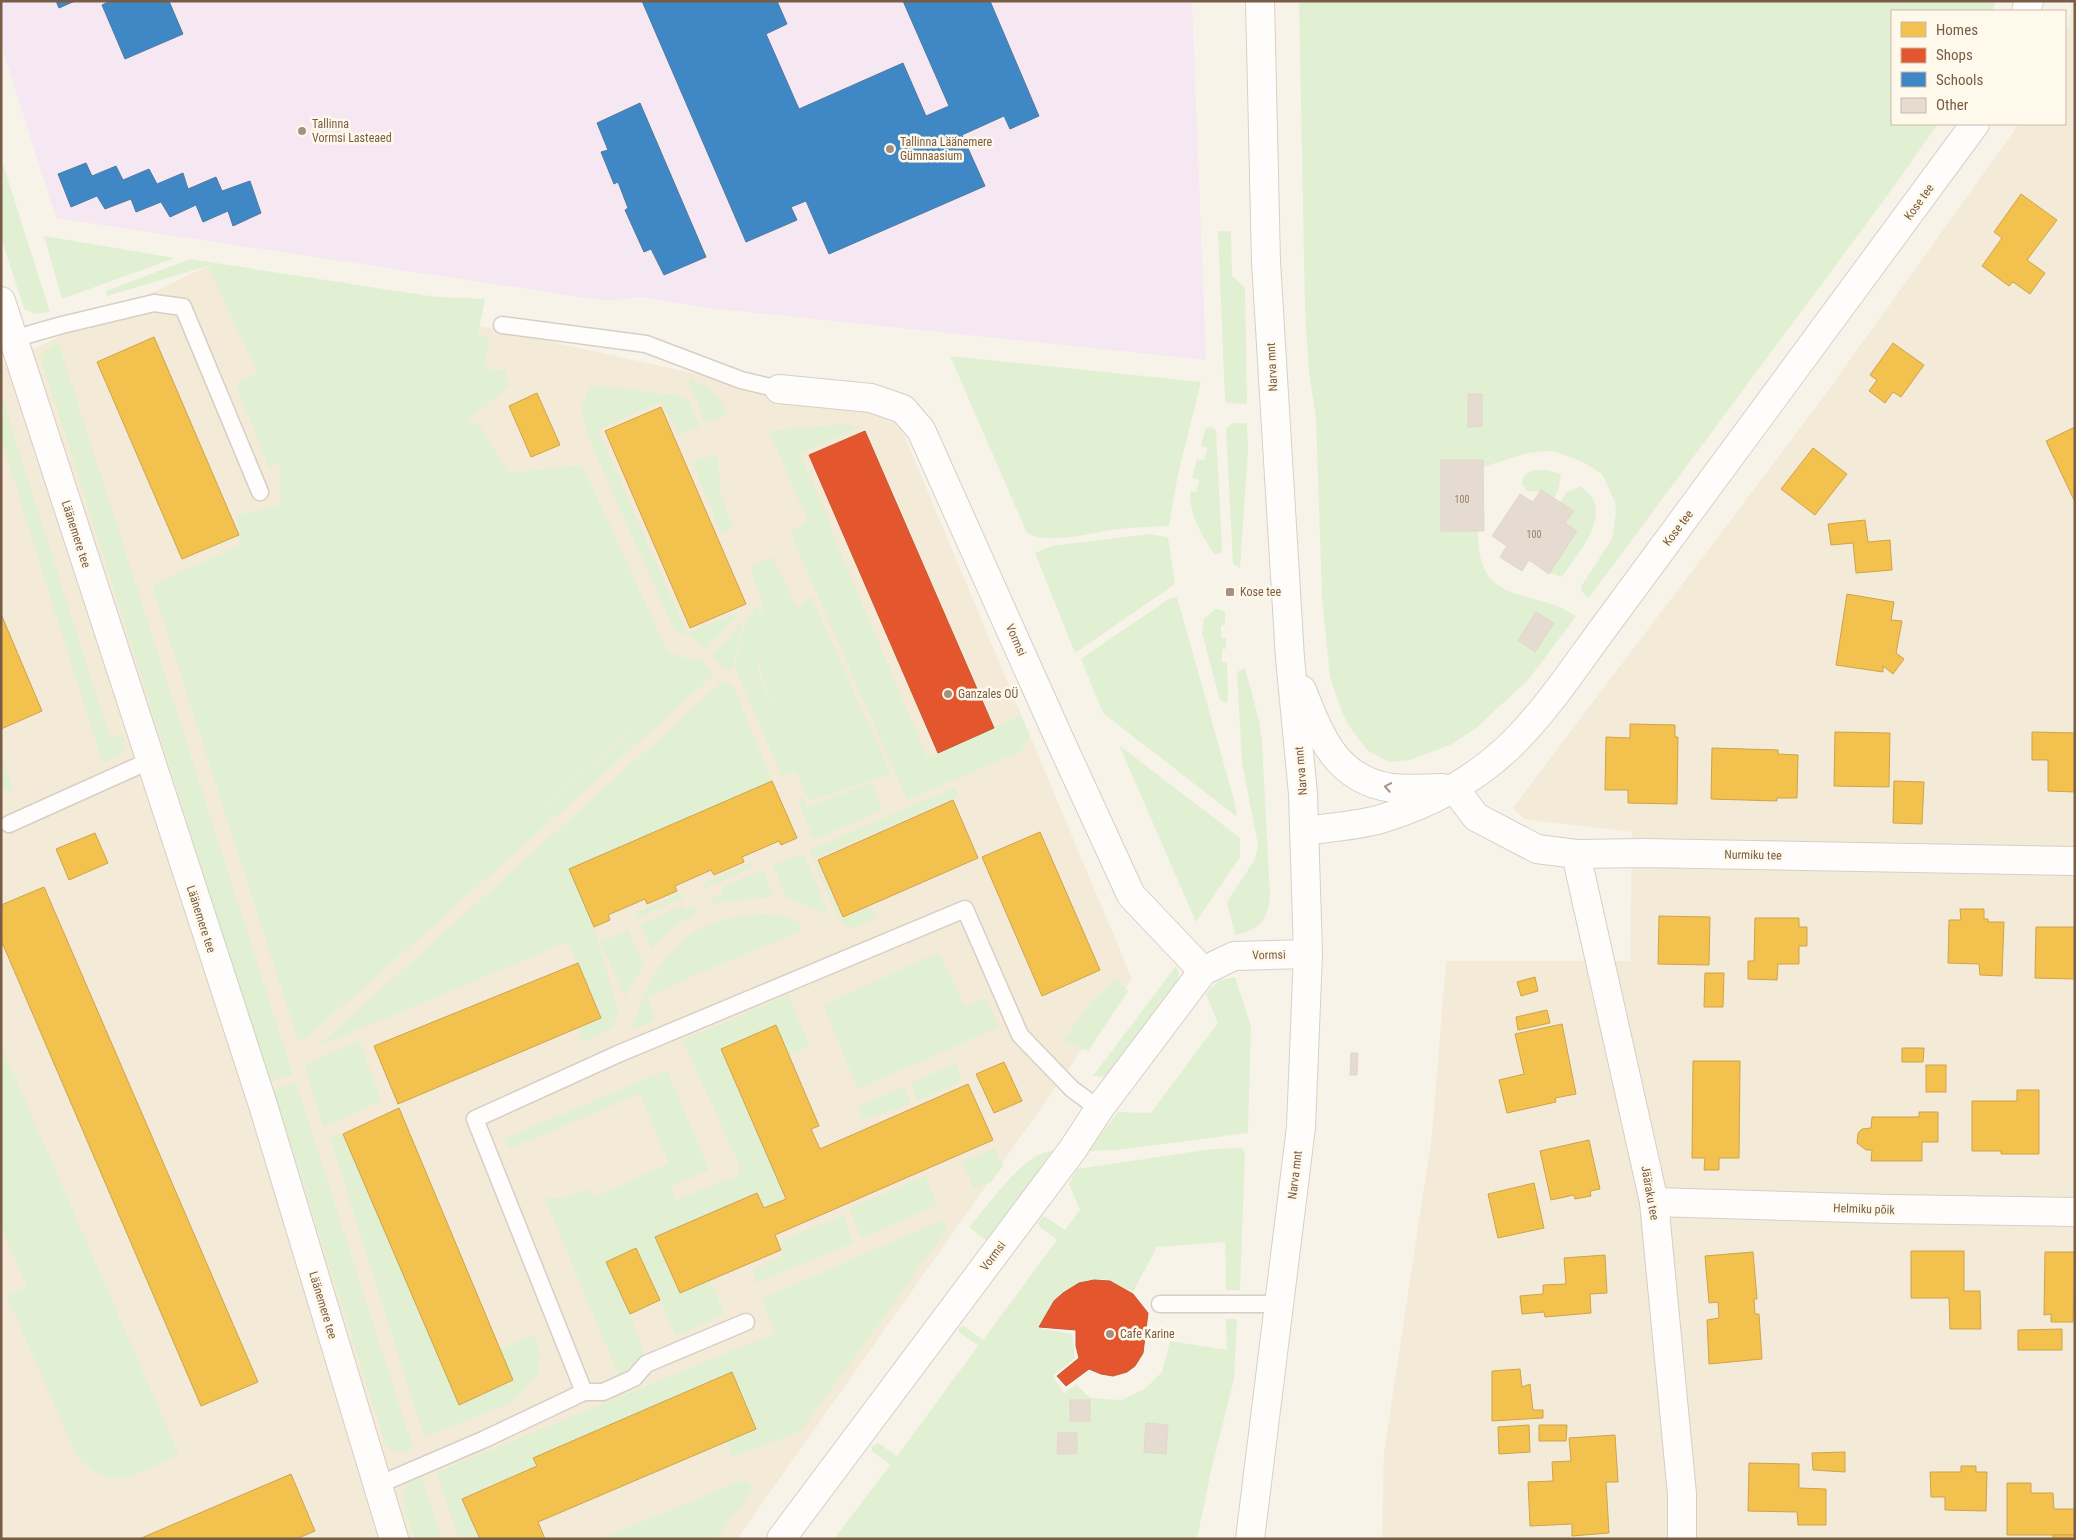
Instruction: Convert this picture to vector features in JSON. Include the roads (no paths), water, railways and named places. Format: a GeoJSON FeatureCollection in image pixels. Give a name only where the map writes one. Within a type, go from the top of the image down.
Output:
{"type":"FeatureCollection","features":[{"type":"Feature","properties":{"kind":"street","name":"Narva mnt"},"geometry":{"type":"LineString","coordinates":[[1250,1539],[1300,1127],[1308,954],[1303,794],[1290,658],[1266,262],[1260,1]]}},
{"type":"Feature","properties":{"kind":"street","name":"Kose tee"},"geometry":{"type":"LineString","coordinates":[[1305,830],[1384,818],[1454,788],[1494,761],[1514,742],[1545,706],[1834,318],[1974,125]]}},
{"type":"Feature","properties":{"kind":"street","name":"Läänemere tee"},"geometry":{"type":"LineString","coordinates":[[1,302],[149,761],[259,1093],[394,1539]]}},
{"type":"Feature","properties":{"kind":"street","name":"Vormsi"},"geometry":{"type":"LineString","coordinates":[[780,389],[871,398],[903,409],[921,430],[1058,736],[1132,895],[1203,971]]}},
{"type":"Feature","properties":{"kind":"street"},"geometry":{"type":"LineString","coordinates":[[1290,658],[1322,738],[1346,769],[1360,778],[1382,786],[1394,788],[1454,788]]}},
{"type":"Feature","properties":{"kind":"street","name":"Nurmiku tee"},"geometry":{"type":"LineString","coordinates":[[1454,788],[1476,817],[1537,849],[1576,854],[1654,853],[2075,861]]}},
{"type":"Feature","properties":{"kind":"street","name":"Jääraku tee"},"geometry":{"type":"LineString","coordinates":[[1576,854],[1654,1202],[1682,1494],[1682,1539]]}},
{"type":"Feature","properties":{"kind":"street","name":"Vormsi"},"geometry":{"type":"LineString","coordinates":[[781,1539],[1073,1149],[1099,1109],[1203,971],[1234,956],[1308,954]]}},
{"type":"Feature","properties":{"kind":"street","name":"Helmiku põik"},"geometry":{"type":"LineString","coordinates":[[1654,1202],[1899,1210],[2075,1212]]}},
{"type":"Feature","properties":{"kind":"lane"},"geometry":{"type":"LineString","coordinates":[[13,339],[154,303],[183,307],[260,492]]}},
{"type":"Feature","properties":{"kind":"lane"},"geometry":{"type":"LineString","coordinates":[[502,325],[646,344],[741,380],[780,389]]}},
{"type":"Feature","properties":{"kind":"lane"},"geometry":{"type":"LineString","coordinates":[[9,824],[149,761]]}},
{"type":"Feature","properties":{"kind":"lane"},"geometry":{"type":"LineString","coordinates":[[584,1392],[476,1119],[618,1054],[965,909],[1020,1034],[1072,1089],[1099,1109]]}},
{"type":"Feature","properties":{"kind":"lane"},"geometry":{"type":"LineString","coordinates":[[1160,1304],[1279,1304]]}},
{"type":"Feature","properties":{"kind":"lane"},"geometry":{"type":"LineString","coordinates":[[378,1485],[459,1451],[584,1392],[603,1392],[634,1378],[646,1364],[746,1322]]}},
{"type":"Feature","properties":{"kind":"place","name":"Tallinna Vormsi Lasteaed"},"geometry":{"type":"Point","coordinates":[302,131]}},
{"type":"Feature","properties":{"kind":"place","name":"Tallinna Läänemere Gümnaasium"},"geometry":{"type":"Point","coordinates":[890,149]}},
{"type":"Feature","properties":{"kind":"place","name":"Kose tee"},"geometry":{"type":"Point","coordinates":[1230,592]}},
{"type":"Feature","properties":{"kind":"place","name":"Ganzales OÜ"},"geometry":{"type":"Point","coordinates":[948,694]}},
{"type":"Feature","properties":{"kind":"place","name":"Cafe Karine"},"geometry":{"type":"Point","coordinates":[1110,1334]}}]}
